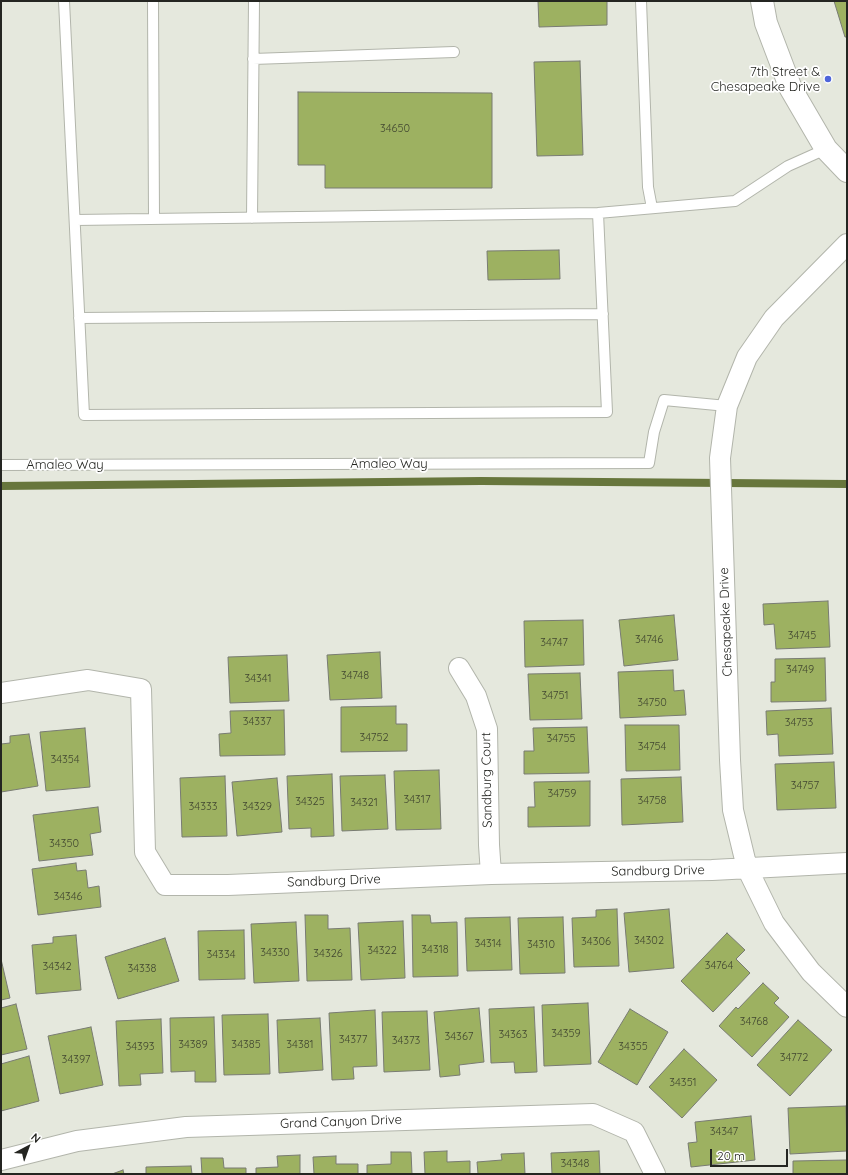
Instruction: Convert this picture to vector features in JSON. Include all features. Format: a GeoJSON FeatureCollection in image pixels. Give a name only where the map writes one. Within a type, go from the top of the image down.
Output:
{"type":"FeatureCollection","features":[{"type":"Feature","properties":{"kind":"street"},"geometry":{"type":"LineString","coordinates":[[762,1],[766,23],[791,89],[826,149],[847,171]]}},
{"type":"Feature","properties":{"kind":"street","name":"Chesapeake Drive"},"geometry":{"type":"LineString","coordinates":[[847,244],[774,318],[747,357],[727,406],[720,458],[733,810],[747,868],[774,923],[811,972],[847,1007]]}},
{"type":"Feature","properties":{"kind":"street","name":"Sandburg Court"},"geometry":{"type":"LineString","coordinates":[[459,668],[476,696],[487,729],[488,845],[491,874]]}},
{"type":"Feature","properties":{"kind":"street","name":"Sandburg Drive"},"geometry":{"type":"LineString","coordinates":[[1,693],[88,680],[141,689],[144,852],[165,885],[228,885],[491,874],[747,868],[847,863]]}},
{"type":"Feature","properties":{"kind":"street","name":"Grand Canyon Drive"},"geometry":{"type":"LineString","coordinates":[[1,1160],[77,1141],[186,1127],[593,1114],[634,1132],[655,1174]]}},
{"type":"Feature","properties":{"kind":"lane"},"geometry":{"type":"LineString","coordinates":[[64,1],[84,415],[606,412],[598,213]]}},
{"type":"Feature","properties":{"kind":"lane"},"geometry":{"type":"LineString","coordinates":[[153,1],[154,219]]}},
{"type":"Feature","properties":{"kind":"lane"},"geometry":{"type":"LineString","coordinates":[[252,218],[254,1]]}},
{"type":"Feature","properties":{"kind":"lane"},"geometry":{"type":"LineString","coordinates":[[641,1],[648,187],[652,208]]}},
{"type":"Feature","properties":{"kind":"lane"},"geometry":{"type":"LineString","coordinates":[[253,59],[454,52]]}},
{"type":"Feature","properties":{"kind":"lane"},"geometry":{"type":"LineString","coordinates":[[75,220],[598,213],[735,201],[788,166],[826,149]]}},
{"type":"Feature","properties":{"kind":"lane"},"geometry":{"type":"LineString","coordinates":[[79,318],[603,314]]}},
{"type":"Feature","properties":{"kind":"lane","name":"Amaleo Way"},"geometry":{"type":"LineString","coordinates":[[1,465],[649,463],[654,432],[664,400],[727,406]]}},
{"type":"Feature","properties":{"kind":"building"},"geometry":{"type":"Polygon","coordinates":[[[538,1],[607,1],[607,25],[539,27],[538,1]]]}},
{"type":"Feature","properties":{"kind":"building"},"geometry":{"type":"Polygon","coordinates":[[[834,1],[847,1],[847,37],[845,37],[834,1]]]}},
{"type":"Feature","properties":{"kind":"building"},"geometry":{"type":"Polygon","coordinates":[[[580,61],[583,155],[537,156],[534,62],[580,61]]]}},
{"type":"Feature","properties":{"kind":"building"},"geometry":{"type":"Polygon","coordinates":[[[298,92],[492,93],[492,188],[325,188],[325,165],[298,165],[298,92]]]}},
{"type":"Feature","properties":{"kind":"building"},"geometry":{"type":"Polygon","coordinates":[[[559,250],[560,279],[488,280],[487,251],[559,250]]]}},
{"type":"Feature","properties":{"kind":"building"},"geometry":{"type":"Polygon","coordinates":[[[828,601],[830,647],[776,649],[774,624],[764,625],[763,604],[828,601]]]}},
{"type":"Feature","properties":{"kind":"building"},"geometry":{"type":"Polygon","coordinates":[[[674,615],[678,660],[624,666],[619,620],[674,615]]]}},
{"type":"Feature","properties":{"kind":"building"},"geometry":{"type":"Polygon","coordinates":[[[583,620],[584,665],[525,667],[524,621],[583,620]]]}},
{"type":"Feature","properties":{"kind":"building"},"geometry":{"type":"Polygon","coordinates":[[[380,652],[382,698],[330,700],[327,655],[380,652]]]}},
{"type":"Feature","properties":{"kind":"building"},"geometry":{"type":"Polygon","coordinates":[[[287,655],[289,701],[230,703],[228,657],[287,655]]]}},
{"type":"Feature","properties":{"kind":"building"},"geometry":{"type":"Polygon","coordinates":[[[825,658],[826,701],[771,702],[771,682],[775,682],[775,659],[825,658]]]}},
{"type":"Feature","properties":{"kind":"building"},"geometry":{"type":"Polygon","coordinates":[[[673,670],[674,691],[684,690],[686,715],[620,718],[618,672],[673,670]]]}},
{"type":"Feature","properties":{"kind":"building"},"geometry":{"type":"Polygon","coordinates":[[[580,673],[582,719],[530,720],[528,674],[580,673]]]}},
{"type":"Feature","properties":{"kind":"building"},"geometry":{"type":"Polygon","coordinates":[[[396,706],[396,724],[407,724],[407,751],[341,752],[341,707],[396,706]]]}},
{"type":"Feature","properties":{"kind":"building"},"geometry":{"type":"Polygon","coordinates":[[[831,708],[833,754],[779,756],[778,734],[767,735],[766,711],[831,708]]]}},
{"type":"Feature","properties":{"kind":"building"},"geometry":{"type":"Polygon","coordinates":[[[284,710],[285,755],[220,756],[219,734],[231,733],[230,711],[284,710]]]}},
{"type":"Feature","properties":{"kind":"building"},"geometry":{"type":"Polygon","coordinates":[[[625,725],[679,725],[680,770],[626,771],[625,725]]]}},
{"type":"Feature","properties":{"kind":"building"},"geometry":{"type":"Polygon","coordinates":[[[587,727],[589,773],[524,774],[524,751],[534,751],[533,728],[587,727]]]}},
{"type":"Feature","properties":{"kind":"building"},"geometry":{"type":"Polygon","coordinates":[[[85,728],[90,787],[46,791],[40,732],[85,728]]]}},
{"type":"Feature","properties":{"kind":"building"},"geometry":{"type":"Polygon","coordinates":[[[29,734],[38,786],[1,792],[1,744],[10,743],[10,736],[29,734]]]}},
{"type":"Feature","properties":{"kind":"building"},"geometry":{"type":"Polygon","coordinates":[[[834,762],[836,808],[777,810],[775,764],[834,762]]]}},
{"type":"Feature","properties":{"kind":"building"},"geometry":{"type":"Polygon","coordinates":[[[439,770],[441,829],[396,830],[394,771],[439,770]]]}},
{"type":"Feature","properties":{"kind":"building"},"geometry":{"type":"Polygon","coordinates":[[[332,774],[334,836],[311,837],[311,828],[289,829],[287,776],[332,774]]]}},
{"type":"Feature","properties":{"kind":"building"},"geometry":{"type":"Polygon","coordinates":[[[385,775],[388,829],[342,831],[340,776],[385,775]]]}},
{"type":"Feature","properties":{"kind":"building"},"geometry":{"type":"Polygon","coordinates":[[[225,776],[227,836],[182,837],[180,778],[225,776]]]}},
{"type":"Feature","properties":{"kind":"building"},"geometry":{"type":"Polygon","coordinates":[[[681,777],[683,822],[622,825],[621,779],[681,777]]]}},
{"type":"Feature","properties":{"kind":"building"},"geometry":{"type":"Polygon","coordinates":[[[277,778],[282,832],[237,836],[232,782],[277,778]]]}},
{"type":"Feature","properties":{"kind":"building"},"geometry":{"type":"Polygon","coordinates":[[[590,781],[590,826],[528,827],[528,807],[535,807],[534,782],[590,781]]]}},
{"type":"Feature","properties":{"kind":"building"},"geometry":{"type":"Polygon","coordinates":[[[98,807],[101,832],[90,834],[93,855],[39,861],[33,815],[98,807]]]}},
{"type":"Feature","properties":{"kind":"building"},"geometry":{"type":"Polygon","coordinates":[[[76,863],[77,871],[86,870],[88,888],[99,886],[101,907],[38,915],[32,869],[76,863]]]}},
{"type":"Feature","properties":{"kind":"building"},"geometry":{"type":"Polygon","coordinates":[[[617,909],[619,966],[574,967],[572,918],[596,917],[596,910],[617,909]]]}},
{"type":"Feature","properties":{"kind":"building"},"geometry":{"type":"Polygon","coordinates":[[[669,909],[674,968],[629,972],[624,913],[669,909]]]}},
{"type":"Feature","properties":{"kind":"building"},"geometry":{"type":"Polygon","coordinates":[[[305,915],[328,915],[328,929],[350,928],[352,980],[307,981],[305,915]]]}},
{"type":"Feature","properties":{"kind":"building"},"geometry":{"type":"Polygon","coordinates":[[[412,915],[430,915],[431,923],[457,922],[458,976],[413,977],[412,915]]]}},
{"type":"Feature","properties":{"kind":"building"},"geometry":{"type":"Polygon","coordinates":[[[510,917],[512,970],[467,971],[465,918],[510,917]]]}},
{"type":"Feature","properties":{"kind":"building"},"geometry":{"type":"Polygon","coordinates":[[[563,917],[565,973],[520,974],[518,918],[563,917]]]}},
{"type":"Feature","properties":{"kind":"building"},"geometry":{"type":"Polygon","coordinates":[[[403,921],[405,978],[361,980],[358,923],[403,921]]]}},
{"type":"Feature","properties":{"kind":"building"},"geometry":{"type":"Polygon","coordinates":[[[296,922],[299,981],[254,983],[251,924],[296,922]]]}},
{"type":"Feature","properties":{"kind":"building"},"geometry":{"type":"Polygon","coordinates":[[[244,930],[245,979],[199,980],[198,931],[244,930]]]}},
{"type":"Feature","properties":{"kind":"building"},"geometry":{"type":"Polygon","coordinates":[[[727,933],[745,950],[736,959],[750,973],[713,1012],[681,981],[727,933]]]}},
{"type":"Feature","properties":{"kind":"building"},"geometry":{"type":"Polygon","coordinates":[[[76,935],[81,990],[36,994],[32,945],[53,943],[53,937],[76,935]]]}},
{"type":"Feature","properties":{"kind":"building"},"geometry":{"type":"Polygon","coordinates":[[[165,938],[179,981],[118,999],[105,957],[165,938]]]}},
{"type":"Feature","properties":{"kind":"building"},"geometry":{"type":"Polygon","coordinates":[[[1,959],[10,998],[1,1000],[1,959]]]}},
{"type":"Feature","properties":{"kind":"building"},"geometry":{"type":"Polygon","coordinates":[[[763,983],[779,998],[774,1003],[789,1017],[752,1057],[719,1026],[736,1007],[738,1009],[763,983]]]}},
{"type":"Feature","properties":{"kind":"building"},"geometry":{"type":"Polygon","coordinates":[[[588,1003],[591,1064],[544,1066],[542,1005],[588,1003]]]}},
{"type":"Feature","properties":{"kind":"building"},"geometry":{"type":"Polygon","coordinates":[[[16,1004],[27,1049],[1,1055],[1,1008],[16,1004]]]}},
{"type":"Feature","properties":{"kind":"building"},"geometry":{"type":"Polygon","coordinates":[[[534,1007],[537,1072],[515,1073],[514,1062],[491,1063],[489,1009],[534,1007]]]}},
{"type":"Feature","properties":{"kind":"building"},"geometry":{"type":"Polygon","coordinates":[[[479,1008],[484,1062],[459,1065],[460,1075],[440,1077],[434,1012],[479,1008]]]}},
{"type":"Feature","properties":{"kind":"building"},"geometry":{"type":"Polygon","coordinates":[[[630,1009],[668,1032],[637,1085],[598,1062],[630,1009]]]}},
{"type":"Feature","properties":{"kind":"building"},"geometry":{"type":"Polygon","coordinates":[[[375,1010],[377,1066],[353,1067],[354,1079],[332,1080],[329,1013],[375,1010]]]}},
{"type":"Feature","properties":{"kind":"building"},"geometry":{"type":"Polygon","coordinates":[[[427,1011],[430,1070],[384,1072],[382,1012],[427,1011]]]}},
{"type":"Feature","properties":{"kind":"building"},"geometry":{"type":"Polygon","coordinates":[[[268,1014],[270,1074],[224,1075],[222,1015],[268,1014]]]}},
{"type":"Feature","properties":{"kind":"building"},"geometry":{"type":"Polygon","coordinates":[[[214,1017],[216,1082],[195,1082],[195,1071],[171,1072],[170,1018],[214,1017]]]}},
{"type":"Feature","properties":{"kind":"building"},"geometry":{"type":"Polygon","coordinates":[[[320,1018],[323,1070],[279,1073],[277,1020],[320,1018]]]}},
{"type":"Feature","properties":{"kind":"building"},"geometry":{"type":"Polygon","coordinates":[[[161,1019],[163,1073],[140,1074],[141,1085],[119,1086],[116,1021],[161,1019]]]}},
{"type":"Feature","properties":{"kind":"building"},"geometry":{"type":"Polygon","coordinates":[[[798,1020],[832,1050],[790,1096],[757,1065],[798,1020]]]}},
{"type":"Feature","properties":{"kind":"building"},"geometry":{"type":"Polygon","coordinates":[[[91,1027],[103,1085],[60,1094],[48,1036],[91,1027]]]}},
{"type":"Feature","properties":{"kind":"building"},"geometry":{"type":"Polygon","coordinates":[[[684,1049],[717,1080],[682,1118],[649,1087],[684,1049]]]}},
{"type":"Feature","properties":{"kind":"building"},"geometry":{"type":"Polygon","coordinates":[[[29,1056],[39,1101],[1,1111],[1,1064],[29,1056]]]}},
{"type":"Feature","properties":{"kind":"building"},"geometry":{"type":"Polygon","coordinates":[[[846,1106],[847,1151],[790,1154],[788,1108],[846,1106]]]}},
{"type":"Feature","properties":{"kind":"building"},"geometry":{"type":"Polygon","coordinates":[[[751,1116],[755,1160],[691,1167],[688,1143],[697,1142],[695,1122],[751,1116]]]}},
{"type":"Feature","properties":{"kind":"building"},"geometry":{"type":"Polygon","coordinates":[[[447,1151],[447,1162],[470,1161],[470,1174],[425,1174],[424,1152],[447,1151]]]}},
{"type":"Feature","properties":{"kind":"building"},"geometry":{"type":"Polygon","coordinates":[[[599,1151],[600,1174],[552,1174],[551,1153],[599,1151]]]}},
{"type":"Feature","properties":{"kind":"building"},"geometry":{"type":"Polygon","coordinates":[[[391,1152],[411,1152],[412,1174],[367,1174],[367,1165],[391,1164],[391,1152]]]}},
{"type":"Feature","properties":{"kind":"building"},"geometry":{"type":"Polygon","coordinates":[[[524,1153],[525,1174],[478,1174],[477,1162],[502,1160],[501,1154],[524,1153]]]}},
{"type":"Feature","properties":{"kind":"building"},"geometry":{"type":"Polygon","coordinates":[[[300,1155],[300,1174],[256,1174],[256,1168],[278,1167],[277,1156],[300,1155]]]}},
{"type":"Feature","properties":{"kind":"building"},"geometry":{"type":"Polygon","coordinates":[[[336,1156],[336,1164],[358,1164],[358,1174],[314,1174],[313,1157],[336,1156]]]}},
{"type":"Feature","properties":{"kind":"building"},"geometry":{"type":"Polygon","coordinates":[[[201,1158],[223,1158],[224,1168],[246,1168],[246,1174],[202,1174],[201,1158]]]}},
{"type":"Feature","properties":{"kind":"building"},"geometry":{"type":"Polygon","coordinates":[[[847,1160],[847,1174],[793,1174],[793,1161],[847,1160]]]}},
{"type":"Feature","properties":{"kind":"building"},"geometry":{"type":"Polygon","coordinates":[[[191,1166],[192,1174],[146,1174],[146,1167],[191,1166]]]}},
{"type":"Feature","properties":{"kind":"building"},"geometry":{"type":"Polygon","coordinates":[[[123,1170],[124,1174],[112,1174],[123,1170]]]}},
{"type":"Feature","properties":{"kind":"waterway"},"geometry":{"type":"LineString","coordinates":[[1,486],[481,481],[847,484]]}},
{"type":"Feature","properties":{"kind":"place","name":"7th Street & Chesapeake Drive"},"geometry":{"type":"Point","coordinates":[828,79]}}]}
